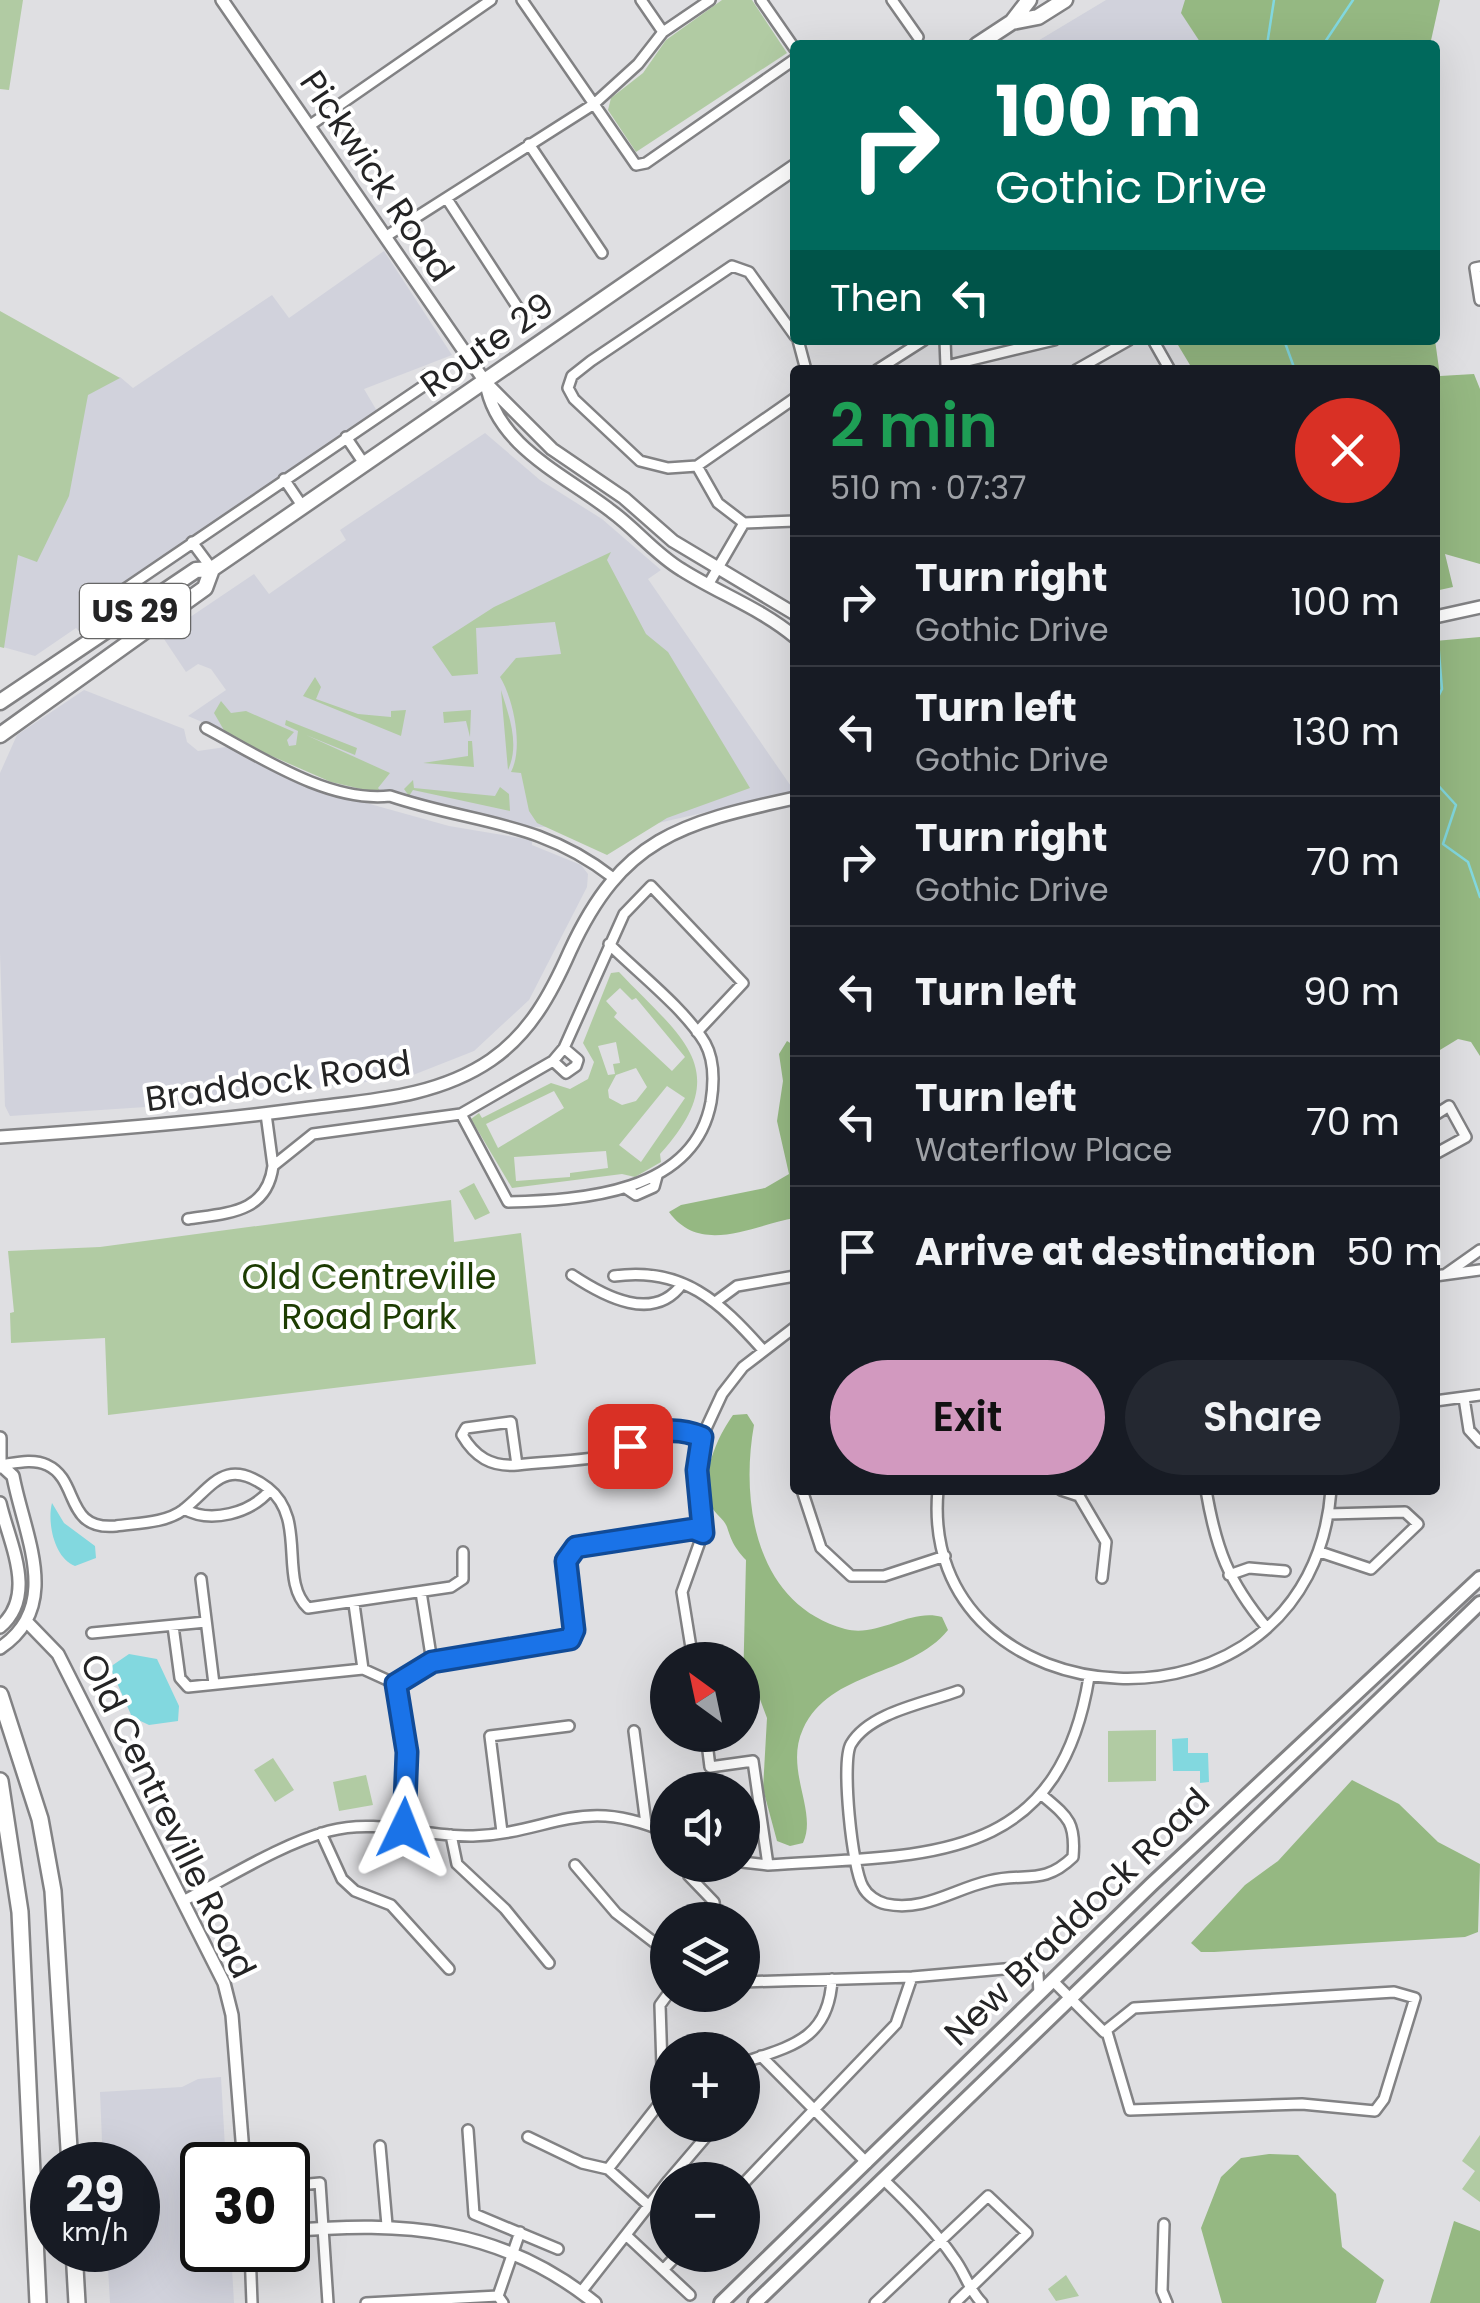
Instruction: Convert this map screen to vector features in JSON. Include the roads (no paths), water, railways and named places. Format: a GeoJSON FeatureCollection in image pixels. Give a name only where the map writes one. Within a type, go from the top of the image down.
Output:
{"type":"FeatureCollection","features":[{"type":"Feature","properties":{"kind":"highway"},"geometry":{"type":"LineString","coordinates":[[0,1694],[40,1819],[54,1891],[69,2142]]}},
{"type":"Feature","properties":{"kind":"highway"},"geometry":{"type":"LineString","coordinates":[[0,1781],[15,1854],[20,1912],[38,2303]]}},
{"type":"Feature","properties":{"kind":"highway"},"geometry":{"type":"LineString","coordinates":[[75,2272],[77,2303]]}},
{"type":"Feature","properties":{"kind":"main road"},"geometry":{"type":"LineString","coordinates":[[985,40],[1012,22],[1030,0]]}},
{"type":"Feature","properties":{"kind":"main road"},"geometry":{"type":"LineString","coordinates":[[1012,22],[1038,16],[1065,0]]}},
{"type":"Feature","properties":{"kind":"main road","name":"Route 29"},"geometry":{"type":"LineString","coordinates":[[0,702],[196,570],[212,570],[790,170]]}},
{"type":"Feature","properties":{"kind":"main road","name":"Route 29"},"geometry":{"type":"LineString","coordinates":[[0,735],[206,588],[212,570]]}},
{"type":"Feature","properties":{"kind":"main road","name":"New Braddock Road"},"geometry":{"type":"LineString","coordinates":[[721,2303],[1052,1981],[1480,1578]]}},
{"type":"Feature","properties":{"kind":"main road","name":"New Braddock Road"},"geometry":{"type":"LineString","coordinates":[[754,2303],[1480,1603]]}},
{"type":"Feature","properties":{"kind":"street","name":"Pickwick Road"},"geometry":{"type":"LineString","coordinates":[[222,0],[486,383],[560,456],[624,498],[674,542],[790,611]]}},
{"type":"Feature","properties":{"kind":"street"},"geometry":{"type":"LineString","coordinates":[[309,126],[491,0]]}},
{"type":"Feature","properties":{"kind":"street"},"geometry":{"type":"LineString","coordinates":[[522,0],[636,165],[646,163],[790,62]]}},
{"type":"Feature","properties":{"kind":"street"},"geometry":{"type":"LineString","coordinates":[[641,0],[663,32]]}},
{"type":"Feature","properties":{"kind":"street"},"geometry":{"type":"LineString","coordinates":[[385,237],[594,104],[638,64],[663,32],[710,0]]}},
{"type":"Feature","properties":{"kind":"street"},"geometry":{"type":"LineString","coordinates":[[761,0],[790,43]]}},
{"type":"Feature","properties":{"kind":"street"},"geometry":{"type":"LineString","coordinates":[[892,0],[918,37]]}},
{"type":"Feature","properties":{"kind":"street"},"geometry":{"type":"LineString","coordinates":[[529,144],[602,253]]}},
{"type":"Feature","properties":{"kind":"street"},"geometry":{"type":"LineString","coordinates":[[447,199],[520,311]]}},
{"type":"Feature","properties":{"kind":"street"},"geometry":{"type":"LineString","coordinates":[[790,330],[749,272],[732,266],[572,376],[568,388],[574,399],[640,461],[668,468],[697,466],[790,401]]}},
{"type":"Feature","properties":{"kind":"street"},"geometry":{"type":"LineString","coordinates":[[1480,268],[1475,268],[1480,300]]}},
{"type":"Feature","properties":{"kind":"street"},"geometry":{"type":"LineString","coordinates":[[885,365],[916,345]]}},
{"type":"Feature","properties":{"kind":"street"},"geometry":{"type":"LineString","coordinates":[[958,365],[1035,345]]}},
{"type":"Feature","properties":{"kind":"street"},"geometry":{"type":"LineString","coordinates":[[1085,365],[1119,345]]}},
{"type":"Feature","properties":{"kind":"street"},"geometry":{"type":"LineString","coordinates":[[116,624],[110,613],[114,598],[425,385],[427,375]]}},
{"type":"Feature","properties":{"kind":"street","name":"Pickwick Road"},"geometry":{"type":"LineString","coordinates":[[486,383],[490,408],[518,442],[614,512],[665,558],[790,632]]}},
{"type":"Feature","properties":{"kind":"street"},"geometry":{"type":"LineString","coordinates":[[346,437],[365,464]]}},
{"type":"Feature","properties":{"kind":"street"},"geometry":{"type":"LineString","coordinates":[[697,466],[718,503],[744,523],[790,520]]}},
{"type":"Feature","properties":{"kind":"street"},"geometry":{"type":"LineString","coordinates":[[284,479],[303,507]]}},
{"type":"Feature","properties":{"kind":"street"},"geometry":{"type":"LineString","coordinates":[[708,584],[744,523]]}},
{"type":"Feature","properties":{"kind":"street"},"geometry":{"type":"LineString","coordinates":[[192,542],[212,570]]}},
{"type":"Feature","properties":{"kind":"street"},"geometry":{"type":"LineString","coordinates":[[1440,616],[1480,607]]}},
{"type":"Feature","properties":{"kind":"street"},"geometry":{"type":"LineString","coordinates":[[206,728],[269,762],[346,792],[372,798],[390,796],[515,825],[562,844],[612,878]]}},
{"type":"Feature","properties":{"kind":"street","name":"Braddock Road"},"geometry":{"type":"LineString","coordinates":[[0,1138],[266,1114],[426,1090],[494,1058],[539,1012],[585,919],[612,878],[645,849],[682,828],[790,799]]}},
{"type":"Feature","properties":{"kind":"street"},"geometry":{"type":"LineString","coordinates":[[273,1166],[313,1134],[461,1114],[553,1061],[564,1048],[624,914],[651,886],[743,983],[697,1032]]}},
{"type":"Feature","properties":{"kind":"street"},"geometry":{"type":"LineString","coordinates":[[461,1114],[508,1202],[626,1189],[657,1176],[699,1134],[710,1110],[711,1058],[697,1032],[609,944]]}},
{"type":"Feature","properties":{"kind":"street"},"geometry":{"type":"LineString","coordinates":[[553,1061],[566,1073],[576,1066],[578,1060],[564,1048]]}},
{"type":"Feature","properties":{"kind":"street"},"geometry":{"type":"LineString","coordinates":[[1440,1112],[1449,1106],[1466,1137],[1440,1151]]}},
{"type":"Feature","properties":{"kind":"street"},"geometry":{"type":"LineString","coordinates":[[188,1219],[251,1206],[271,1184],[273,1166],[266,1114]]}},
{"type":"Feature","properties":{"kind":"street"},"geometry":{"type":"LineString","coordinates":[[1440,1276],[1480,1250]]}},
{"type":"Feature","properties":{"kind":"street"},"geometry":{"type":"LineString","coordinates":[[1440,1276],[1480,1270]]}},
{"type":"Feature","properties":{"kind":"street"},"geometry":{"type":"LineString","coordinates":[[614,1276],[641,1272],[718,1300],[763,1350]]}},
{"type":"Feature","properties":{"kind":"street"},"geometry":{"type":"LineString","coordinates":[[572,1275],[601,1294],[653,1306],[673,1297],[682,1284]]}},
{"type":"Feature","properties":{"kind":"street"},"geometry":{"type":"LineString","coordinates":[[718,1300],[737,1286],[790,1277]]}},
{"type":"Feature","properties":{"kind":"street"},"geometry":{"type":"LineString","coordinates":[[689,1642],[682,1592],[703,1533],[697,1470],[702,1437],[722,1394],[763,1350],[790,1331]]}},
{"type":"Feature","properties":{"kind":"street"},"geometry":{"type":"LineString","coordinates":[[1440,1400],[1480,1396]]}},
{"type":"Feature","properties":{"kind":"street"},"geometry":{"type":"LineString","coordinates":[[1464,1398],[1469,1430],[1480,1442]]}},
{"type":"Feature","properties":{"kind":"street"},"geometry":{"type":"LineString","coordinates":[[516,1465],[511,1422],[466,1428],[462,1435],[480,1457],[502,1466],[516,1465],[617,1453],[648,1435],[671,1430],[702,1437]]}},
{"type":"Feature","properties":{"kind":"street"},"geometry":{"type":"LineString","coordinates":[[0,1438],[0,1466]]}},
{"type":"Feature","properties":{"kind":"street"},"geometry":{"type":"LineString","coordinates":[[0,1466],[46,1464],[58,1472],[81,1516],[94,1524],[167,1518],[184,1510],[211,1481],[225,1477],[255,1480],[270,1490],[288,1515],[303,1603],[308,1608],[354,1604],[458,1584],[466,1570],[463,1552]]}},
{"type":"Feature","properties":{"kind":"street"},"geometry":{"type":"LineString","coordinates":[[0,1466],[12,1476],[35,1563],[36,1592],[27,1622],[0,1648]]}},
{"type":"Feature","properties":{"kind":"street"},"geometry":{"type":"LineString","coordinates":[[184,1510],[198,1517],[237,1512],[254,1507],[270,1490]]}},
{"type":"Feature","properties":{"kind":"street"},"geometry":{"type":"LineString","coordinates":[[802,1495],[822,1548],[851,1576],[884,1576],[945,1556]]}},
{"type":"Feature","properties":{"kind":"street"},"geometry":{"type":"LineString","coordinates":[[939,1495],[945,1556],[968,1601],[996,1633],[1032,1658],[1089,1677],[1128,1679],[1199,1667],[1240,1650],[1267,1628],[1296,1598],[1320,1552],[1330,1495]]}},
{"type":"Feature","properties":{"kind":"street"},"geometry":{"type":"LineString","coordinates":[[1081,1495],[1106,1542],[1102,1578]]}},
{"type":"Feature","properties":{"kind":"street"},"geometry":{"type":"LineString","coordinates":[[1207,1495],[1215,1545],[1230,1575],[1267,1628]]}},
{"type":"Feature","properties":{"kind":"street"},"geometry":{"type":"LineString","coordinates":[[0,1503],[20,1586],[14,1612],[0,1627]]}},
{"type":"Feature","properties":{"kind":"street"},"geometry":{"type":"LineString","coordinates":[[1320,1552],[1372,1569],[1418,1524],[1405,1512],[1328,1514]]}},
{"type":"Feature","properties":{"kind":"street"},"geometry":{"type":"LineString","coordinates":[[396,1684],[432,1662],[570,1639],[574,1630],[566,1561],[576,1547],[693,1529],[703,1533]]}},
{"type":"Feature","properties":{"kind":"street"},"geometry":{"type":"LineString","coordinates":[[1230,1575],[1249,1568],[1285,1571]]}},
{"type":"Feature","properties":{"kind":"street"},"geometry":{"type":"LineString","coordinates":[[201,1579],[214,1684]]}},
{"type":"Feature","properties":{"kind":"street"},"geometry":{"type":"LineString","coordinates":[[421,1592],[432,1662]]}},
{"type":"Feature","properties":{"kind":"street"},"geometry":{"type":"LineString","coordinates":[[354,1604],[362,1669]]}},
{"type":"Feature","properties":{"kind":"street","name":"Old Centreville Road"},"geometry":{"type":"LineString","coordinates":[[27,1622],[58,1654],[224,1983],[232,2015],[242,2142]]}},
{"type":"Feature","properties":{"kind":"street"},"geometry":{"type":"LineString","coordinates":[[92,1634],[206,1622]]}},
{"type":"Feature","properties":{"kind":"street"},"geometry":{"type":"LineString","coordinates":[[173,1626],[182,1683],[214,1684],[362,1669],[396,1684]]}},
{"type":"Feature","properties":{"kind":"street"},"geometry":{"type":"LineString","coordinates":[[760,1864],[856,1859],[959,1846],[1002,1827],[1042,1795],[1075,1738],[1089,1677]]}},
{"type":"Feature","properties":{"kind":"street"},"geometry":{"type":"LineString","coordinates":[[396,1684],[407,1752],[404,1828]]}},
{"type":"Feature","properties":{"kind":"street"},"geometry":{"type":"LineString","coordinates":[[958,1691],[866,1728],[850,1746],[845,1767],[860,1884],[870,1896],[900,1905],[932,1902],[989,1880],[1055,1874],[1073,1857],[1075,1832],[1064,1814],[1042,1795]]}},
{"type":"Feature","properties":{"kind":"street"},"geometry":{"type":"LineString","coordinates":[[502,1832],[490,1736],[569,1726]]}},
{"type":"Feature","properties":{"kind":"street"},"geometry":{"type":"LineString","coordinates":[[634,1731],[646,1824]]}},
{"type":"Feature","properties":{"kind":"street"},"geometry":{"type":"LineString","coordinates":[[708,1752],[710,1767],[753,1761],[768,1865]]}},
{"type":"Feature","properties":{"kind":"street"},"geometry":{"type":"LineString","coordinates":[[184,1901],[321,1833],[366,1825],[451,1835],[502,1832],[585,1815],[650,1826]]}},
{"type":"Feature","properties":{"kind":"street"},"geometry":{"type":"LineString","coordinates":[[321,1833],[342,1879],[354,1892],[391,1904],[449,1969]]}},
{"type":"Feature","properties":{"kind":"street"},"geometry":{"type":"LineString","coordinates":[[451,1835],[457,1864],[505,1910],[549,1963]]}},
{"type":"Feature","properties":{"kind":"street"},"geometry":{"type":"LineString","coordinates":[[575,1865],[616,1913],[650,1939]]}},
{"type":"Feature","properties":{"kind":"street"},"geometry":{"type":"LineString","coordinates":[[695,1882],[714,1902]]}},
{"type":"Feature","properties":{"kind":"street"},"geometry":{"type":"LineString","coordinates":[[760,1981],[912,1977],[1027,1966],[1037,1971],[1039,1994]]}},
{"type":"Feature","properties":{"kind":"street"},"geometry":{"type":"LineString","coordinates":[[760,2166],[896,2024],[912,1977]]}},
{"type":"Feature","properties":{"kind":"street"},"geometry":{"type":"LineString","coordinates":[[832,1979],[831,2005],[817,2028],[792,2047],[762,2056],[867,2163]]}},
{"type":"Feature","properties":{"kind":"street"},"geometry":{"type":"LineString","coordinates":[[1052,1981],[1088,2020],[1107,2032],[1130,2110],[1302,2104],[1375,2111],[1384,2098],[1415,1998],[1394,1992],[1134,2008],[1107,2032]]}},
{"type":"Feature","properties":{"kind":"street"},"geometry":{"type":"LineString","coordinates":[[608,2170],[663,2099],[660,2012]]}},
{"type":"Feature","properties":{"kind":"street"},"geometry":{"type":"LineString","coordinates":[[468,2130],[474,2214],[558,2249]]}},
{"type":"Feature","properties":{"kind":"street"},"geometry":{"type":"LineString","coordinates":[[528,2137],[582,2163],[608,2170],[647,2204]]}},
{"type":"Feature","properties":{"kind":"street"},"geometry":{"type":"LineString","coordinates":[[684,2162],[701,2142]]}},
{"type":"Feature","properties":{"kind":"street"},"geometry":{"type":"LineString","coordinates":[[380,2146],[387,2224]]}},
{"type":"Feature","properties":{"kind":"street"},"geometry":{"type":"LineString","coordinates":[[884,2181],[957,2261],[969,2290],[982,2303]]}},
{"type":"Feature","properties":{"kind":"street"},"geometry":{"type":"LineString","coordinates":[[310,2184],[320,2183],[328,2303]]}},
{"type":"Feature","properties":{"kind":"street"},"geometry":{"type":"LineString","coordinates":[[882,2301],[988,2196],[1027,2233],[955,2303]]}},
{"type":"Feature","properties":{"kind":"street"},"geometry":{"type":"LineString","coordinates":[[581,2292],[650,2201]]}},
{"type":"Feature","properties":{"kind":"street"},"geometry":{"type":"LineString","coordinates":[[310,2229],[387,2224],[446,2232],[514,2252],[596,2303]]}},
{"type":"Feature","properties":{"kind":"street"},"geometry":{"type":"LineString","coordinates":[[1164,2224],[1162,2291],[1167,2303]]}},
{"type":"Feature","properties":{"kind":"street"},"geometry":{"type":"LineString","coordinates":[[366,2303],[500,2299],[520,2232]]}},
{"type":"Feature","properties":{"kind":"street"},"geometry":{"type":"LineString","coordinates":[[627,2236],[650,2256]]}},
{"type":"Feature","properties":{"kind":"street"},"geometry":{"type":"LineString","coordinates":[[251,2272],[252,2303]]}},
{"type":"Feature","properties":{"kind":"street"},"geometry":{"type":"LineString","coordinates":[[668,2272],[690,2295]]}},
{"type":"Feature","properties":{"kind":"water"},"geometry":{"type":"Polygon","coordinates":[[[52,1503],[64,1523],[95,1546],[96,1558],[75,1566],[62,1555],[52,1529],[52,1503]]]}},
{"type":"Feature","properties":{"kind":"water"},"geometry":{"type":"Polygon","coordinates":[[[129,1654],[157,1659],[179,1706],[178,1721],[149,1725],[132,1717],[110,1667],[129,1654]]]}},
{"type":"Feature","properties":{"kind":"water"},"geometry":{"type":"Polygon","coordinates":[[[1188,1738],[1188,1753],[1208,1753],[1209,1782],[1200,1783],[1200,1771],[1173,1771],[1172,1739],[1188,1738]]]}},
{"type":"Feature","properties":{"kind":"waterway"},"geometry":{"type":"LineString","coordinates":[[1268,40],[1274,0]]}},
{"type":"Feature","properties":{"kind":"waterway"},"geometry":{"type":"LineString","coordinates":[[1326,40],[1353,0]]}},
{"type":"Feature","properties":{"kind":"waterway"},"geometry":{"type":"LineString","coordinates":[[1286,345],[1293,365]]}},
{"type":"Feature","properties":{"kind":"waterway"},"geometry":{"type":"LineString","coordinates":[[1440,665],[1440,693]]}},
{"type":"Feature","properties":{"kind":"waterway"},"geometry":{"type":"LineString","coordinates":[[1440,787],[1456,805],[1443,844],[1468,862],[1480,897]]}},
{"type":"Feature","properties":{"kind":"park label","name":"Old Centreville Road Park"},"geometry":{"type":"Point","coordinates":[369,1297]}}]}
